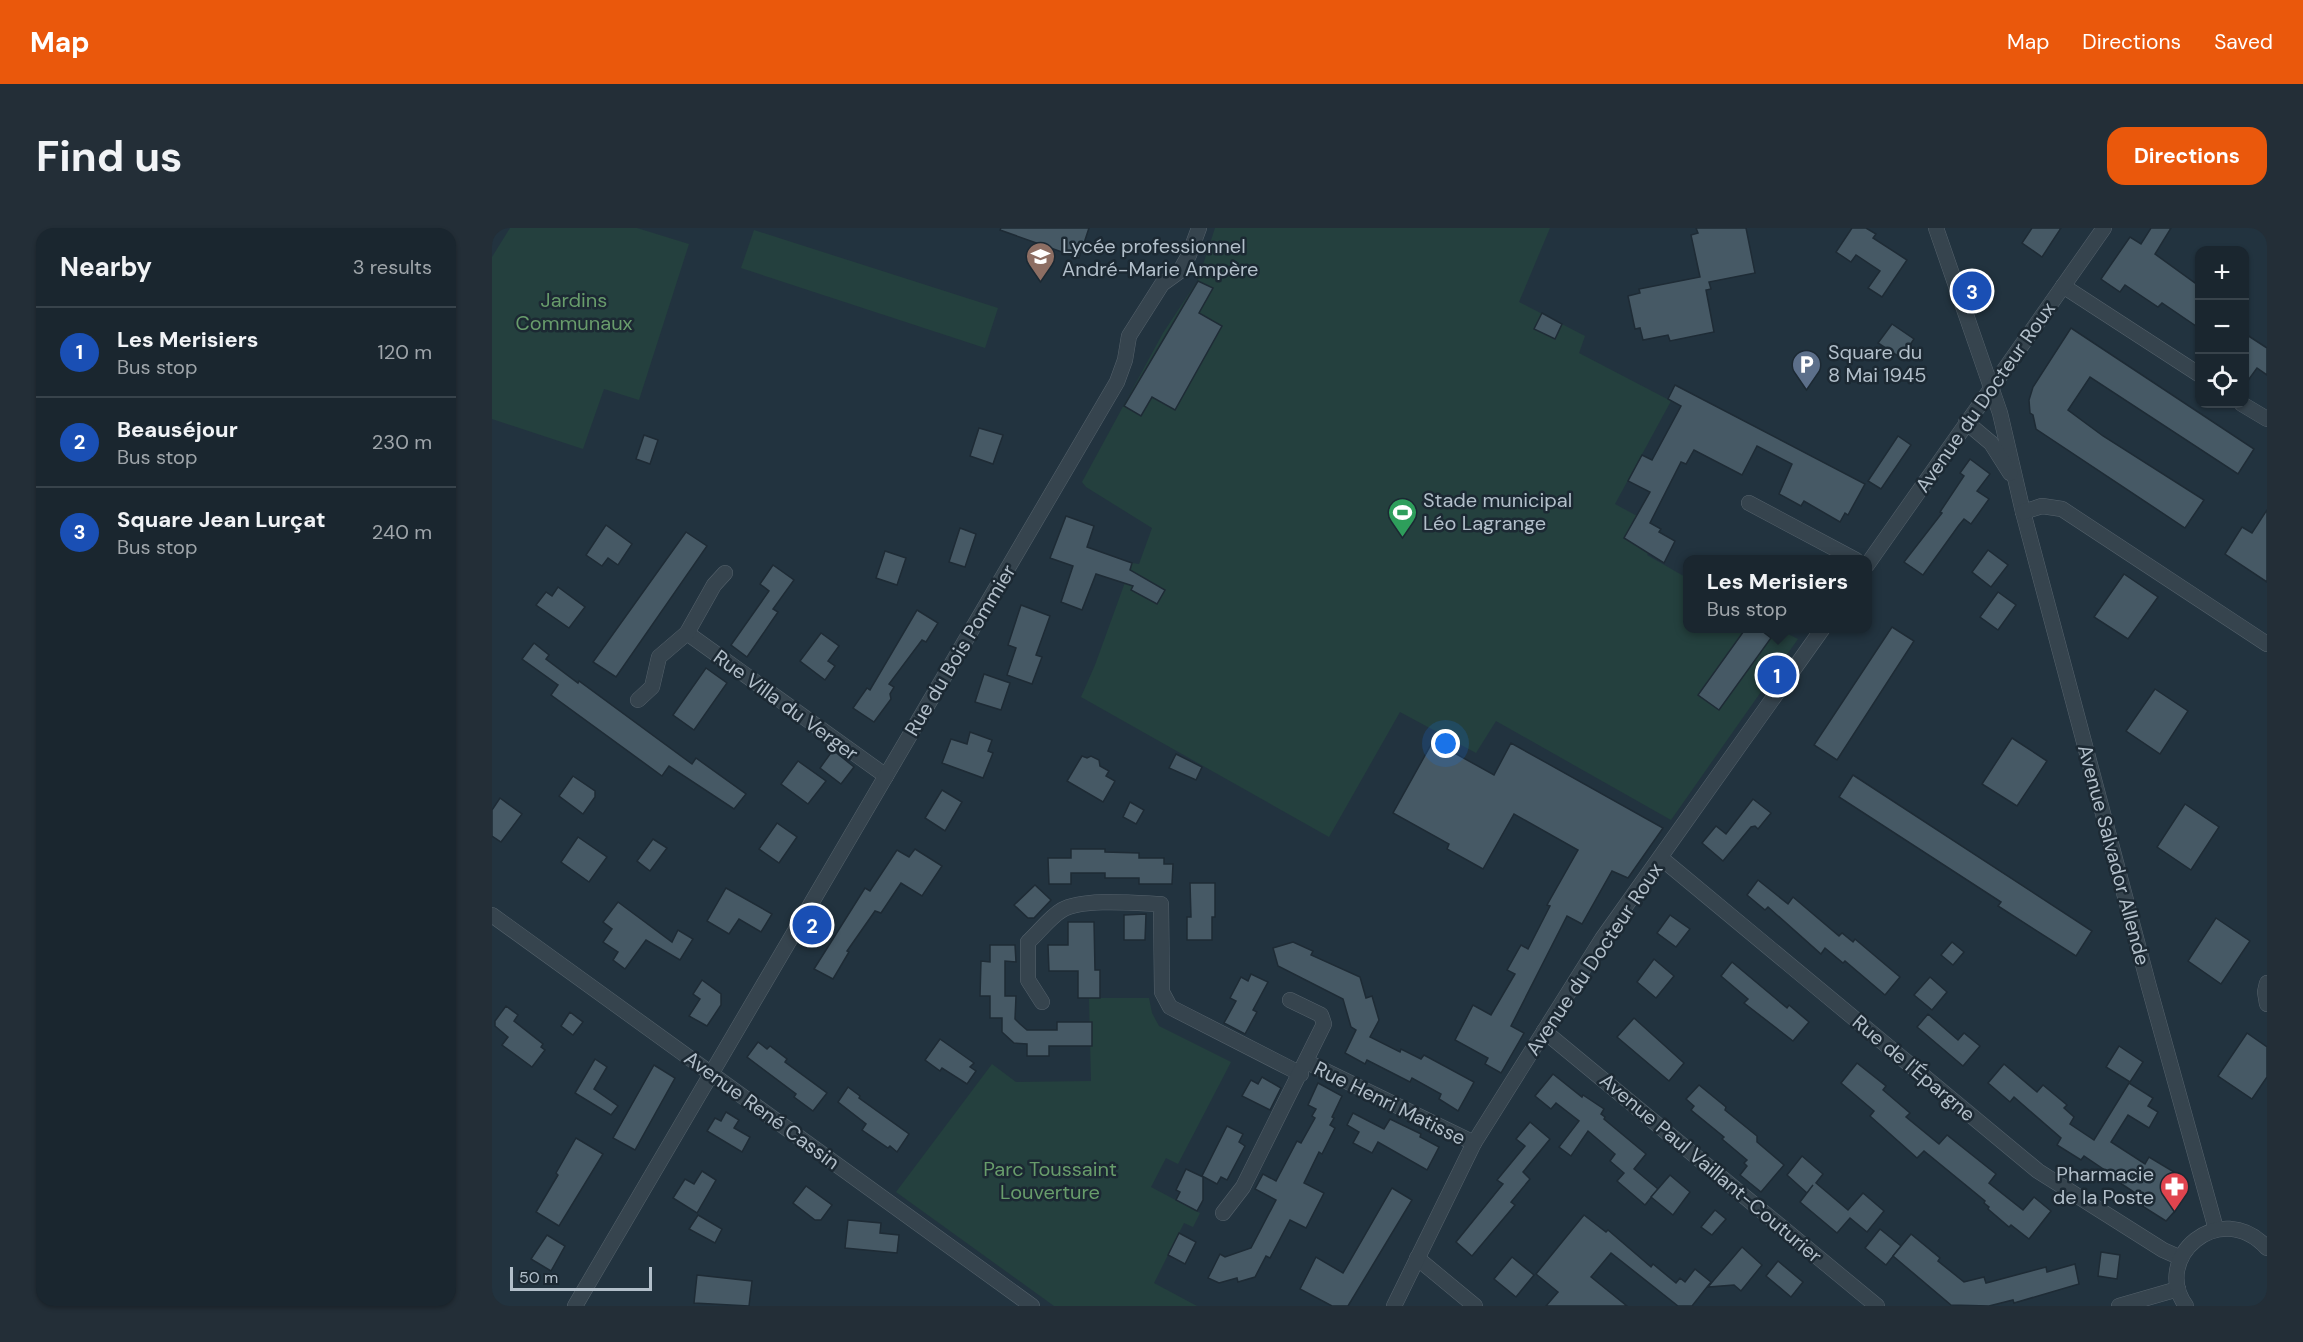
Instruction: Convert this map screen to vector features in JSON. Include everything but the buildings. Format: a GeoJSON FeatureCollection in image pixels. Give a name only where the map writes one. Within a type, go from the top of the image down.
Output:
{"type":"FeatureCollection","features":[{"type":"Feature","properties":{"kind":"street","name":"Rue du Bois Pommier"},"geometry":{"type":"LineString","coordinates":[[575,1306],[1117,382],[1125,360],[1129,336],[1162,284],[1180,271],[1199,228]]}},
{"type":"Feature","properties":{"kind":"street","name":"Avenue Salvador Allende"},"geometry":{"type":"LineString","coordinates":[[1936,228],[2003,422],[2023,512],[2216,1229]]}},
{"type":"Feature","properties":{"kind":"street","name":"Avenue du Docteur Roux"},"geometry":{"type":"LineString","coordinates":[[1872,558],[2104,228]]}},
{"type":"Feature","properties":{"kind":"street"},"geometry":{"type":"LineString","coordinates":[[2063,286],[2195,372]]}},
{"type":"Feature","properties":{"kind":"street"},"geometry":{"type":"LineString","coordinates":[[2249,408],[2267,419]]}},
{"type":"Feature","properties":{"kind":"street","name":"Avenue Salvador Allende"},"geometry":{"type":"LineString","coordinates":[[1966,422],[1991,443],[2015,480]]}},
{"type":"Feature","properties":{"kind":"street"},"geometry":{"type":"LineString","coordinates":[[1749,503],[1848,555]]}},
{"type":"Feature","properties":{"kind":"street"},"geometry":{"type":"LineString","coordinates":[[2023,512],[2042,506],[2062,509],[2267,644]]}},
{"type":"Feature","properties":{"kind":"street"},"geometry":{"type":"LineString","coordinates":[[638,700],[652,687],[659,657],[687,633],[714,585],[725,573]]}},
{"type":"Feature","properties":{"kind":"street","name":"Rue Villa du Verger"},"geometry":{"type":"LineString","coordinates":[[687,633],[886,776]]}},
{"type":"Feature","properties":{"kind":"street","name":"Avenue du Docteur Roux"},"geometry":{"type":"LineString","coordinates":[[1394,1306],[1474,1143],[1602,939],[1819,633]]}},
{"type":"Feature","properties":{"kind":"street","name":"Rue de l'Épargne"},"geometry":{"type":"LineString","coordinates":[[1661,858],[2038,1171],[2163,1251],[2181,1258]]}},
{"type":"Feature","properties":{"kind":"street","name":"Rue Henri Matisse"},"geometry":{"type":"LineString","coordinates":[[1042,1002],[1028,980],[1028,942],[1060,911],[1073,905],[1088,903],[1161,904],[1162,992],[1170,1007],[1474,1143]]}},
{"type":"Feature","properties":{"kind":"street","name":"Avenue René Cassin"},"geometry":{"type":"LineString","coordinates":[[492,915],[1032,1306]]}},
{"type":"Feature","properties":{"kind":"street"},"geometry":{"type":"LineString","coordinates":[[2267,982],[2265,992],[2267,1004]]}},
{"type":"Feature","properties":{"kind":"street","name":"Rue Henri Matisse"},"geometry":{"type":"LineString","coordinates":[[1290,1000],[1321,1015],[1324,1024],[1304,1068]]}},
{"type":"Feature","properties":{"kind":"street","name":"Avenue Paul Vaillant-Couturier"},"geometry":{"type":"LineString","coordinates":[[1544,1031],[1877,1306]]}},
{"type":"Feature","properties":{"kind":"street"},"geometry":{"type":"LineString","coordinates":[[1223,1213],[1243,1187],[1304,1068]]}},
{"type":"Feature","properties":{"kind":"street"},"geometry":{"type":"LineString","coordinates":[[2187,1306],[2178,1289],[2177,1274],[2181,1258],[2195,1240],[2216,1229],[2230,1228],[2245,1231],[2267,1248]]}},
{"type":"Feature","properties":{"kind":"street"},"geometry":{"type":"LineString","coordinates":[[1417,1258],[1475,1306]]}},
{"type":"Feature","properties":{"kind":"street"},"geometry":{"type":"LineString","coordinates":[[2119,1306],[2178,1289]]}},
{"type":"Feature","properties":{"kind":"green space","name":"Jardins Communaux"},"geometry":{"type":"Polygon","coordinates":[[[510,228],[637,228],[689,244],[639,400],[604,389],[583,449],[492,419],[492,257],[510,228]]]}},
{"type":"Feature","properties":{"kind":"green space","name":"Stade municipal Léo Lagrange"},"geometry":{"type":"Polygon","coordinates":[[[1215,228],[1550,228],[1519,302],[1585,336],[1579,353],[1671,401],[1615,504],[1661,529],[1647,555],[1683,576],[1683,633],[1786,633],[1798,639],[1671,820],[1496,721],[1476,753],[1400,712],[1329,837],[1081,697],[1132,563],[1139,564],[1152,528],[1086,487],[1082,482],[1163,333],[1198,280],[1215,228]]]}},
{"type":"Feature","properties":{"kind":"green space"},"geometry":{"type":"Polygon","coordinates":[[[754,230],[998,308],[985,348],[741,268],[754,230]]]}},
{"type":"Feature","properties":{"kind":"green space","name":"Parc Toussaint Louverture"},"geometry":{"type":"Polygon","coordinates":[[[1089,998],[1149,998],[1152,1013],[1159,1026],[1231,1062],[1178,1164],[1166,1158],[1151,1187],[1200,1213],[1193,1227],[1184,1223],[1154,1283],[1197,1306],[1054,1306],[896,1192],[992,1064],[1016,1082],[1091,1081],[1089,998]]]}},
{"type":"Feature","properties":{"kind":"place","name":"Lycée professionnel André-Marie Ampère"},"geometry":{"type":"Point","coordinates":[1041,282]}},
{"type":"Feature","properties":{"kind":"place","name":"Square Jean Lurçat"},"geometry":{"type":"Point","coordinates":[1972,291]}},
{"type":"Feature","properties":{"kind":"place","name":"Square du 8 Mai 1945"},"geometry":{"type":"Point","coordinates":[1807,390]}},
{"type":"Feature","properties":{"kind":"place","name":"Stade municipal Léo Lagrange"},"geometry":{"type":"Point","coordinates":[1402,538]}},
{"type":"Feature","properties":{"kind":"place","name":"Les Merisiers"},"geometry":{"type":"Point","coordinates":[1777,675]}},
{"type":"Feature","properties":{"kind":"place","name":"Beauséjour"},"geometry":{"type":"Point","coordinates":[812,925]}},
{"type":"Feature","properties":{"kind":"place","name":"Pharmacie de la Poste"},"geometry":{"type":"Point","coordinates":[2175,1212]}}]}
